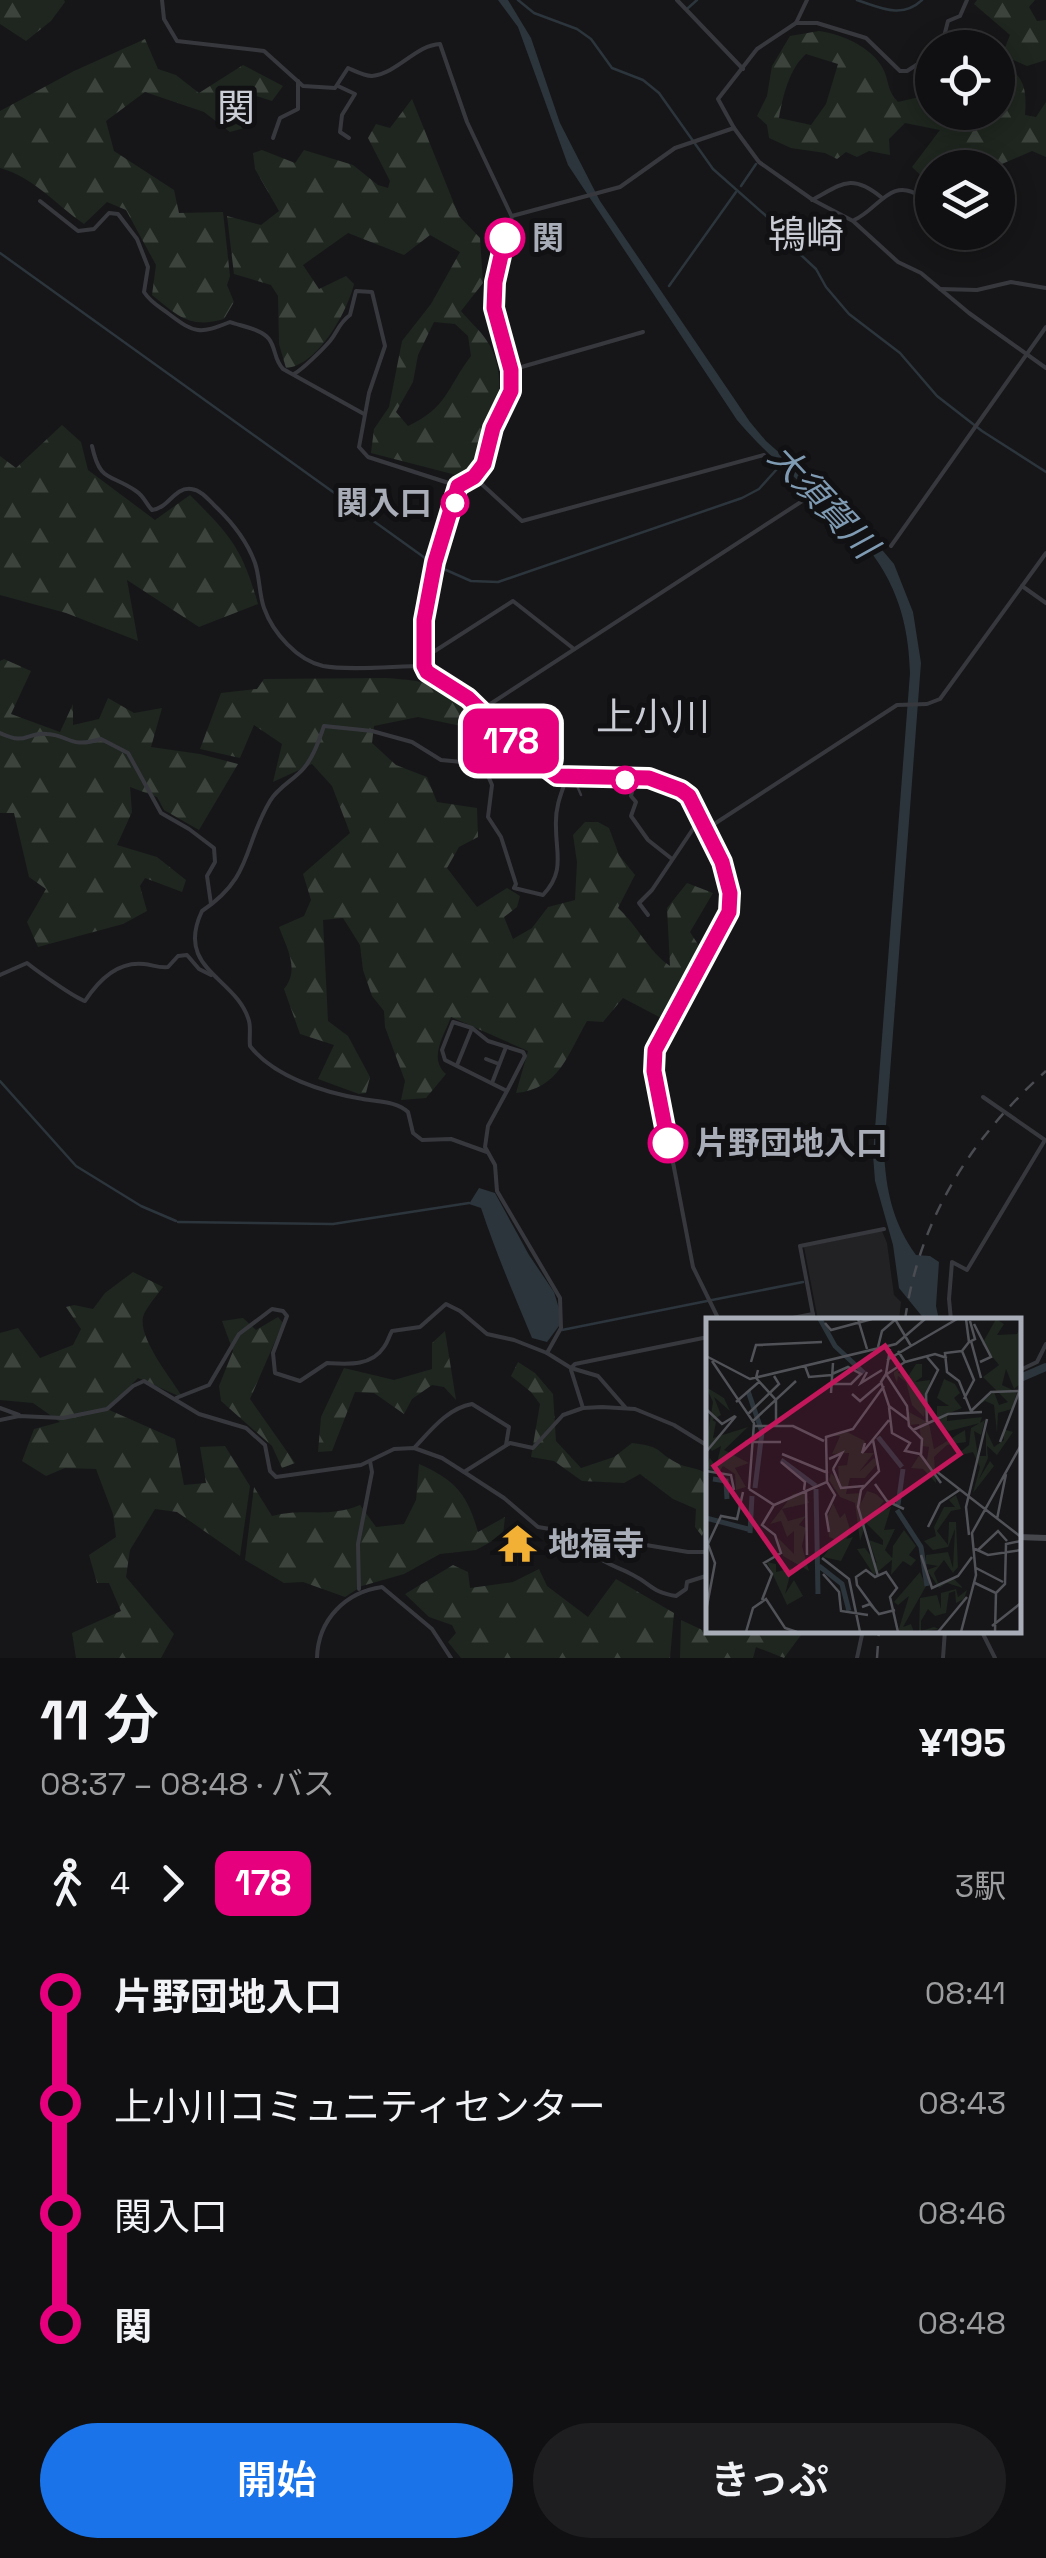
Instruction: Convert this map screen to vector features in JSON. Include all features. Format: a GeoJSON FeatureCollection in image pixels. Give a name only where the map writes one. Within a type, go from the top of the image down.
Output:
{"type":"FeatureCollection","features":[{"type":"Feature","properties":{"kind":"main road"},"geometry":{"type":"LineString","coordinates":[[1021,1537],[1046,1538]]}},
{"type":"Feature","properties":{"kind":"street"},"geometry":{"type":"LineString","coordinates":[[162,0],[164,19],[177,41],[264,51],[303,86],[338,86],[355,94],[342,115],[340,132],[349,138]]}},
{"type":"Feature","properties":{"kind":"street"},"geometry":{"type":"LineString","coordinates":[[677,0],[742,69]]}},
{"type":"Feature","properties":{"kind":"street"},"geometry":{"type":"LineString","coordinates":[[807,0],[796,23],[756,49],[718,99],[734,128],[759,162],[812,200],[853,221],[898,262],[921,274],[1046,368]]}},
{"type":"Feature","properties":{"kind":"street"},"geometry":{"type":"LineString","coordinates":[[946,30],[948,21],[960,16],[967,0]]}},
{"type":"Feature","properties":{"kind":"street"},"geometry":{"type":"LineString","coordinates":[[796,23],[817,23],[866,38],[900,71],[915,66]]}},
{"type":"Feature","properties":{"kind":"street"},"geometry":{"type":"LineString","coordinates":[[338,86],[348,68],[372,76],[398,66],[430,45],[440,44],[466,122],[512,216],[495,282],[494,308],[511,370],[511,391],[493,428],[484,464],[474,477],[458,486],[435,562],[424,620],[424,666],[431,676],[461,692],[508,738],[557,776],[659,780],[681,790],[689,796],[722,862],[730,908],[658,1040],[653,1064],[693,1266],[717,1318]]}},
{"type":"Feature","properties":{"kind":"street"},"geometry":{"type":"LineString","coordinates":[[273,138],[280,118],[298,109],[298,81]]}},
{"type":"Feature","properties":{"kind":"street"},"geometry":{"type":"LineString","coordinates":[[512,216],[620,186],[675,148],[734,128]]}},
{"type":"Feature","properties":{"kind":"street"},"geometry":{"type":"LineString","coordinates":[[812,200],[842,182],[865,186],[881,197]]}},
{"type":"Feature","properties":{"kind":"street"},"geometry":{"type":"LineString","coordinates":[[853,221],[881,197],[899,189],[915,192]]}},
{"type":"Feature","properties":{"kind":"street"},"geometry":{"type":"LineString","coordinates":[[40,201],[78,231],[94,229],[108,213],[118,214],[137,240],[148,267],[144,292],[150,301],[190,330],[209,330],[230,322],[263,334],[270,341],[278,364],[364,414]]}},
{"type":"Feature","properties":{"kind":"street"},"geometry":{"type":"LineString","coordinates":[[940,289],[978,290],[1011,282],[1046,288]]}},
{"type":"Feature","properties":{"kind":"street"},"geometry":{"type":"LineString","coordinates":[[294,374],[329,342],[340,322],[350,315],[356,291],[372,292],[384,350],[358,444],[364,454],[458,486]]}},
{"type":"Feature","properties":{"kind":"street"},"geometry":{"type":"LineString","coordinates":[[890,546],[1046,327]]}},
{"type":"Feature","properties":{"kind":"street"},"geometry":{"type":"LineString","coordinates":[[511,370],[643,332]]}},
{"type":"Feature","properties":{"kind":"street"},"geometry":{"type":"LineString","coordinates":[[92,446],[96,465],[103,474],[139,492],[152,510],[165,508],[180,491],[189,489],[202,493],[224,514],[254,560],[265,611],[278,634],[300,656],[324,666],[424,666]]}},
{"type":"Feature","properties":{"kind":"street"},"geometry":{"type":"LineString","coordinates":[[474,477],[522,521],[764,455]]}},
{"type":"Feature","properties":{"kind":"street"},"geometry":{"type":"LineString","coordinates":[[481,710],[810,496]]}},
{"type":"Feature","properties":{"kind":"street"},"geometry":{"type":"LineString","coordinates":[[705,830],[904,703],[940,699],[1046,553]]}},
{"type":"Feature","properties":{"kind":"street"},"geometry":{"type":"LineString","coordinates":[[1022,586],[1046,603]]}},
{"type":"Feature","properties":{"kind":"street"},"geometry":{"type":"LineString","coordinates":[[424,658],[513,601],[574,649]]}},
{"type":"Feature","properties":{"kind":"street"},"geometry":{"type":"LineString","coordinates":[[483,764],[441,760],[412,742],[372,731],[324,726],[304,768],[272,798],[242,871],[224,894],[202,910],[194,944],[211,975],[232,995],[249,1021],[250,1046],[274,1068],[333,1092],[405,1108],[412,1133],[422,1140],[451,1140],[487,1152]]}},
{"type":"Feature","properties":{"kind":"street"},"geometry":{"type":"LineString","coordinates":[[0,733],[22,740],[43,734],[70,742],[89,743],[101,738],[121,748],[160,814],[190,829],[214,848],[215,862],[207,876],[211,904]]}},
{"type":"Feature","properties":{"kind":"street"},"geometry":{"type":"LineString","coordinates":[[483,764],[508,738]]}},
{"type":"Feature","properties":{"kind":"street"},"geometry":{"type":"LineString","coordinates":[[483,764],[492,785],[488,817],[501,837],[514,888],[544,895],[554,883],[560,848],[557,804],[570,778]]}},
{"type":"Feature","properties":{"kind":"street"},"geometry":{"type":"LineString","coordinates":[[570,778],[581,796]]}},
{"type":"Feature","properties":{"kind":"street"},"geometry":{"type":"LineString","coordinates":[[630,780],[631,796],[636,802],[631,816],[648,840],[673,859]]}},
{"type":"Feature","properties":{"kind":"street"},"geometry":{"type":"LineString","coordinates":[[648,916],[639,902],[701,822]]}},
{"type":"Feature","properties":{"kind":"street"},"geometry":{"type":"LineString","coordinates":[[0,975],[28,963],[84,1001],[100,981],[133,964],[168,967],[178,956],[187,956],[199,970],[211,975]]}},
{"type":"Feature","properties":{"kind":"street"},"geometry":{"type":"LineString","coordinates":[[507,1091],[444,1060],[442,1050],[453,1022],[472,1028],[488,1042],[525,1056],[507,1091],[488,1126],[487,1152],[495,1165],[496,1191],[560,1298],[561,1328],[547,1353]]}},
{"type":"Feature","properties":{"kind":"street"},"geometry":{"type":"LineString","coordinates":[[456,1066],[472,1028]]}},
{"type":"Feature","properties":{"kind":"street"},"geometry":{"type":"LineString","coordinates":[[492,1083],[506,1047]]}},
{"type":"Feature","properties":{"kind":"street"},"geometry":{"type":"LineString","coordinates":[[486,1059],[499,1064]]}},
{"type":"Feature","properties":{"kind":"street"},"geometry":{"type":"LineString","coordinates":[[951,1318],[952,1262],[967,1270],[1045,1141],[983,1097]]}},
{"type":"Feature","properties":{"kind":"street"},"geometry":{"type":"LineString","coordinates":[[814,1317],[800,1246],[884,1229]]}},
{"type":"Feature","properties":{"kind":"street"},"geometry":{"type":"LineString","coordinates":[[171,1398],[182,1398],[209,1385],[239,1334],[272,1309],[283,1311],[286,1316],[273,1357],[275,1374],[303,1380],[327,1364],[351,1366],[364,1361],[384,1347],[392,1331],[420,1327],[443,1305],[460,1311],[487,1334],[514,1340],[571,1368],[598,1376],[626,1407]]}},
{"type":"Feature","properties":{"kind":"street"},"geometry":{"type":"LineString","coordinates":[[571,1368],[575,1364],[706,1337]]}},
{"type":"Feature","properties":{"kind":"street"},"geometry":{"type":"LineString","coordinates":[[1021,1370],[1037,1362],[1046,1344]]}},
{"type":"Feature","properties":{"kind":"street"},"geometry":{"type":"LineString","coordinates":[[571,1368],[583,1408]]}},
{"type":"Feature","properties":{"kind":"street"},"geometry":{"type":"LineString","coordinates":[[0,1420],[20,1416],[62,1418],[107,1409],[144,1381],[199,1414],[246,1428],[265,1445],[270,1471],[276,1477],[370,1461],[394,1449],[414,1448],[442,1458],[464,1472],[538,1527],[706,1552]]}},
{"type":"Feature","properties":{"kind":"street"},"geometry":{"type":"LineString","coordinates":[[414,1448],[459,1407],[472,1404],[509,1427],[506,1445]]}},
{"type":"Feature","properties":{"kind":"street"},"geometry":{"type":"LineString","coordinates":[[464,1472],[506,1445],[533,1448],[563,1415],[583,1408],[626,1407],[674,1425],[706,1445]]}},
{"type":"Feature","properties":{"kind":"street"},"geometry":{"type":"LineString","coordinates":[[0,1408],[20,1416]]}},
{"type":"Feature","properties":{"kind":"street"},"geometry":{"type":"LineString","coordinates":[[359,1590],[358,1544],[372,1472],[370,1461]]}},
{"type":"Feature","properties":{"kind":"street"},"geometry":{"type":"LineString","coordinates":[[587,1534],[588,1544],[602,1562],[632,1574],[649,1590],[676,1596],[686,1589],[687,1582],[706,1576]]}},
{"type":"Feature","properties":{"kind":"street"},"geometry":{"type":"LineString","coordinates":[[317,1658],[318,1644],[330,1614],[359,1590],[382,1586],[432,1629],[452,1658]]}},
{"type":"Feature","properties":{"kind":"street"},"geometry":{"type":"LineString","coordinates":[[857,1658],[863,1633]]}},
{"type":"Feature","properties":{"kind":"street"},"geometry":{"type":"LineString","coordinates":[[943,1658],[945,1633]]}},
{"type":"Feature","properties":{"kind":"street"},"geometry":{"type":"LineString","coordinates":[[982,1633],[995,1658]]}},
{"type":"Feature","properties":{"kind":"shaded area"},"geometry":{"type":"Polygon","coordinates":[[[882,1231],[894,1295],[901,1302],[899,1318],[818,1318],[804,1247],[882,1231]]]}},
{"type":"Feature","properties":{"kind":"green space"},"geometry":{"type":"Polygon","coordinates":[[[0,0],[65,2],[51,21],[26,41],[0,24],[0,0]]]}},
{"type":"Feature","properties":{"kind":"green space"},"geometry":{"type":"Polygon","coordinates":[[[977,0],[1035,0],[1029,7],[1037,21],[1046,20],[1046,60],[1027,66],[1015,61],[1015,30],[1004,30],[974,4],[977,0]]]}},
{"type":"Feature","properties":{"kind":"green space"},"geometry":{"type":"Polygon","coordinates":[[[819,31],[838,35],[858,44],[881,64],[898,102],[915,98],[915,125],[905,123],[889,139],[890,155],[869,151],[857,157],[846,152],[837,159],[825,153],[791,148],[769,138],[767,125],[757,116],[767,96],[772,66],[790,36],[819,31]],[[806,54],[791,75],[779,118],[811,125],[826,104],[838,64],[806,54]]]}},
{"type":"Feature","properties":{"kind":"green space"},"geometry":{"type":"Polygon","coordinates":[[[145,39],[158,69],[176,75],[199,93],[243,65],[283,86],[272,101],[237,90],[229,112],[248,127],[230,132],[204,112],[145,92],[106,121],[114,151],[174,190],[179,213],[223,212],[230,276],[227,285],[234,302],[224,319],[193,321],[152,295],[156,265],[126,210],[107,202],[84,224],[34,185],[0,168],[0,111],[145,39]]]}},
{"type":"Feature","properties":{"kind":"green space"},"geometry":{"type":"Polygon","coordinates":[[[1015,74],[1022,82],[1025,115],[1036,117],[1046,102],[1046,157],[1032,151],[1015,158],[1015,150],[925,150],[940,130],[1015,130],[1015,74]]]}},
{"type":"Feature","properties":{"kind":"green space"},"geometry":{"type":"Polygon","coordinates":[[[412,99],[459,216],[480,238],[483,283],[461,311],[484,337],[495,357],[499,394],[482,448],[460,476],[371,453],[374,429],[389,407],[402,341],[431,304],[460,252],[430,235],[404,255],[348,233],[303,265],[319,289],[346,276],[354,284],[345,309],[329,336],[309,358],[286,368],[279,344],[278,296],[271,285],[234,274],[227,216],[261,225],[279,211],[255,169],[253,153],[262,150],[295,163],[304,150],[353,165],[388,188],[390,181],[368,138],[376,124],[390,128],[412,99]],[[434,322],[418,355],[413,382],[396,412],[408,426],[439,404],[471,356],[468,336],[455,324],[434,322]]]}},
{"type":"Feature","properties":{"kind":"green space"},"geometry":{"type":"Polygon","coordinates":[[[62,425],[81,442],[88,470],[155,520],[190,495],[233,544],[258,604],[199,627],[127,580],[138,641],[66,613],[0,595],[0,456],[16,468],[62,425]]]}},
{"type":"Feature","properties":{"kind":"green space"},"geometry":{"type":"Polygon","coordinates":[[[4,659],[31,671],[11,714],[60,732],[73,704],[73,725],[99,719],[108,698],[134,713],[162,708],[151,747],[238,764],[199,830],[164,810],[157,797],[130,787],[132,812],[117,845],[157,857],[186,880],[182,892],[145,878],[140,886],[147,911],[123,924],[38,947],[27,922],[46,889],[29,877],[14,813],[0,813],[0,661],[4,659]]]}},
{"type":"Feature","properties":{"kind":"green space"},"geometry":{"type":"Polygon","coordinates":[[[386,678],[433,685],[472,712],[466,727],[418,717],[374,726],[372,743],[396,765],[427,777],[437,802],[477,808],[478,837],[459,847],[447,868],[477,907],[507,888],[520,896],[517,907],[504,917],[513,939],[532,928],[548,907],[575,900],[577,862],[573,835],[585,822],[598,822],[609,828],[619,855],[635,875],[618,908],[670,966],[667,908],[687,883],[713,893],[690,932],[701,949],[663,1019],[623,998],[603,1022],[587,1021],[568,1057],[543,1085],[516,1093],[528,1051],[451,1017],[438,1054],[446,1074],[426,1098],[401,1100],[405,1081],[385,1027],[384,1011],[372,996],[363,970],[360,945],[343,918],[323,920],[328,1021],[348,1036],[370,1077],[366,1093],[359,1094],[318,1079],[334,1045],[300,1034],[284,989],[292,966],[279,927],[304,916],[311,900],[303,874],[350,833],[332,786],[312,764],[273,782],[282,744],[254,725],[240,758],[200,749],[221,693],[257,689],[264,679],[386,678]]]}},
{"type":"Feature","properties":{"kind":"green space"},"geometry":{"type":"Polygon","coordinates":[[[133,1272],[163,1287],[146,1310],[143,1323],[149,1345],[183,1398],[138,1378],[107,1409],[175,1439],[184,1485],[206,1483],[200,1447],[225,1446],[250,1486],[240,1556],[177,1512],[155,1509],[130,1550],[126,1577],[174,1634],[161,1658],[76,1658],[72,1633],[121,1611],[109,1583],[97,1583],[89,1555],[116,1537],[113,1514],[96,1469],[65,1468],[46,1476],[22,1461],[34,1429],[60,1422],[33,1403],[0,1400],[0,1333],[18,1328],[40,1358],[73,1345],[81,1329],[66,1307],[93,1309],[105,1293],[133,1272]]]}},
{"type":"Feature","properties":{"kind":"green space"},"geometry":{"type":"Polygon","coordinates":[[[278,1317],[283,1323],[250,1399],[295,1463],[282,1468],[272,1446],[221,1401],[219,1386],[233,1351],[222,1321],[243,1318],[256,1330],[278,1317]]]}},
{"type":"Feature","properties":{"kind":"green space"},"geometry":{"type":"Polygon","coordinates":[[[445,1331],[456,1400],[444,1387],[432,1385],[412,1399],[404,1414],[374,1393],[355,1392],[332,1451],[318,1452],[321,1417],[344,1368],[394,1380],[432,1369],[432,1343],[445,1331]]]}},
{"type":"Feature","properties":{"kind":"green space"},"geometry":{"type":"Polygon","coordinates":[[[518,1362],[535,1373],[553,1394],[556,1441],[581,1468],[614,1457],[632,1443],[655,1448],[677,1463],[706,1474],[706,1526],[702,1536],[695,1527],[696,1509],[673,1499],[640,1474],[624,1483],[582,1481],[554,1461],[531,1457],[540,1404],[511,1376],[518,1362]]]}},
{"type":"Feature","properties":{"kind":"green space"},"geometry":{"type":"Polygon","coordinates":[[[419,1464],[458,1489],[478,1532],[505,1517],[503,1535],[476,1550],[440,1554],[404,1574],[362,1586],[345,1597],[303,1582],[284,1583],[245,1560],[254,1487],[272,1516],[360,1505],[376,1527],[404,1524],[416,1500],[419,1464]]]}},
{"type":"Feature","properties":{"kind":"green space"},"geometry":{"type":"Polygon","coordinates":[[[453,1565],[468,1572],[470,1588],[513,1582],[539,1569],[547,1586],[588,1617],[616,1579],[674,1613],[670,1658],[461,1658],[448,1642],[456,1633],[452,1625],[429,1617],[405,1594],[453,1565]]]}},
{"type":"Feature","properties":{"kind":"green space"},"geometry":{"type":"Polygon","coordinates":[[[681,1620],[711,1634],[803,1633],[784,1658],[756,1647],[753,1658],[680,1658],[681,1620]]]}},
{"type":"Feature","properties":{"kind":"water","name":"大須賀川"},"geometry":{"type":"Polygon","coordinates":[[[498,0],[508,0],[531,38],[560,123],[600,201],[750,422],[766,441],[861,525],[894,564],[913,612],[921,663],[884,1152],[889,1193],[902,1231],[916,1255],[930,1256],[939,1262],[939,1318],[923,1318],[899,1288],[893,1245],[875,1181],[873,1155],[910,673],[905,627],[893,589],[875,557],[852,530],[737,420],[568,165],[518,27],[498,0]]]}},
{"type":"Feature","properties":{"kind":"water"},"geometry":{"type":"Polygon","coordinates":[[[479,1188],[495,1193],[554,1292],[560,1312],[559,1326],[547,1342],[532,1338],[481,1208],[469,1204],[479,1188]]]}},
{"type":"Feature","properties":{"kind":"waterway"},"geometry":{"type":"LineString","coordinates":[[518,0],[534,13],[577,29],[591,39],[612,68],[643,80],[659,93],[713,169],[773,222],[787,242],[816,269],[849,314],[900,353],[937,396],[1046,472]]}},
{"type":"Feature","properties":{"kind":"waterway"},"geometry":{"type":"LineString","coordinates":[[688,8],[697,0]]}},
{"type":"Feature","properties":{"kind":"waterway"},"geometry":{"type":"LineString","coordinates":[[857,0],[899,10],[922,0]]}},
{"type":"Feature","properties":{"kind":"waterway"},"geometry":{"type":"LineString","coordinates":[[741,186],[756,164]]}},
{"type":"Feature","properties":{"kind":"waterway"},"geometry":{"type":"LineString","coordinates":[[669,286],[736,192]]}},
{"type":"Feature","properties":{"kind":"waterway"},"geometry":{"type":"LineString","coordinates":[[0,253],[432,563]]}},
{"type":"Feature","properties":{"kind":"waterway","name":"大須賀川"},"geometry":{"type":"LineString","coordinates":[[437,566],[471,581],[498,582],[742,498],[759,489],[777,469]]}},
{"type":"Feature","properties":{"kind":"waterway"},"geometry":{"type":"LineString","coordinates":[[0,1081],[76,1166],[141,1206],[176,1221]]}},
{"type":"Feature","properties":{"kind":"waterway"},"geometry":{"type":"LineString","coordinates":[[178,1222],[333,1224],[469,1203]]}},
{"type":"Feature","properties":{"kind":"waterway"},"geometry":{"type":"LineString","coordinates":[[712,1300],[803,1282]]}},
{"type":"Feature","properties":{"kind":"waterway"},"geometry":{"type":"LineString","coordinates":[[562,1330],[707,1301]]}},
{"type":"Feature","properties":{"kind":"waterway"},"geometry":{"type":"LineString","coordinates":[[1021,1378],[1046,1367]]}},
{"type":"Feature","properties":{"kind":"railway"},"geometry":{"type":"LineString","coordinates":[[905,1318],[922,1248],[953,1183],[994,1124],[1046,1071]]}},
{"type":"Feature","properties":{"kind":"railway"},"geometry":{"type":"LineString","coordinates":[[877,1658],[879,1633]]}},
{"type":"Feature","properties":{"kind":"bus line","name":"178"},"geometry":{"type":"LineString","coordinates":[[505,238],[495,282],[494,308],[511,370],[511,391],[493,428],[484,464],[474,477],[458,486],[429,591],[424,620],[424,666],[431,676],[461,692],[514,743],[557,776],[649,778],[670,783],[689,796],[722,862],[730,908],[655,1050],[654,1071],[668,1143]]}},
{"type":"Feature","properties":{"kind":"place","name":"関"},"geometry":{"type":"Point","coordinates":[505,238]}},
{"type":"Feature","properties":{"kind":"place","name":"関入口"},"geometry":{"type":"Point","coordinates":[455,503]}},
{"type":"Feature","properties":{"kind":"place","name":"片野団地入口"},"geometry":{"type":"Point","coordinates":[668,1143]}},
{"type":"Feature","properties":{"kind":"place","name":"地福寺"},"geometry":{"type":"Point","coordinates":[518,1544]}},
{"type":"Feature","properties":{"kind":"district","name":"関"},"geometry":{"type":"Point","coordinates":[236,108]}},
{"type":"Feature","properties":{"kind":"district","name":"鴇崎"},"geometry":{"type":"Point","coordinates":[806,235]}},
{"type":"Feature","properties":{"kind":"district","name":"上小川"},"geometry":{"type":"Point","coordinates":[653,717]}}]}
